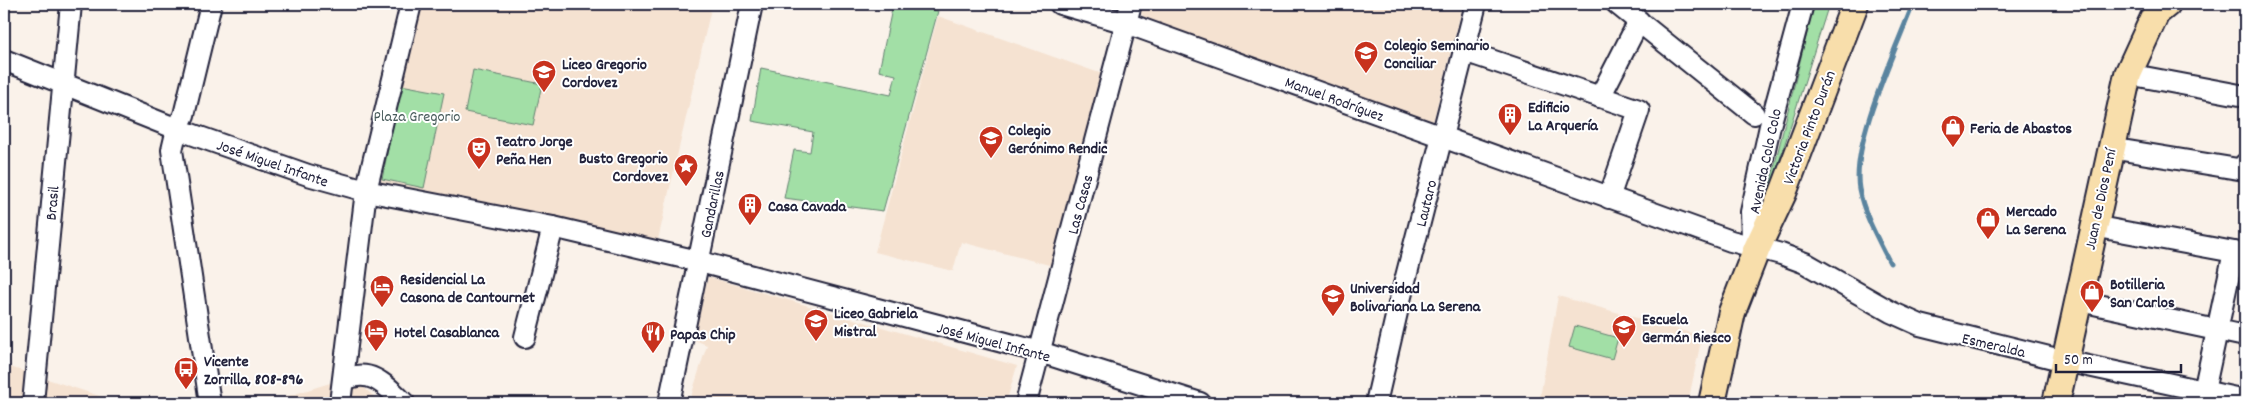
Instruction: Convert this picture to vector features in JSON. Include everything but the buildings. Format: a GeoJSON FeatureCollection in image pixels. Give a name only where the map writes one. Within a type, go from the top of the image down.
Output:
{"type":"FeatureCollection","features":[{"type":"Feature","properties":{"kind":"main road","name":"Victoria Pinto Durán"},"geometry":{"type":"LineString","coordinates":[[1757,248],[1790,176],[1855,4]]}},
{"type":"Feature","properties":{"kind":"main road","name":"Juan de Dios Pení"},"geometry":{"type":"LineString","coordinates":[[2056,403],[2110,148],[2128,74],[2156,7]]}},
{"type":"Feature","properties":{"kind":"main road"},"geometry":{"type":"LineString","coordinates":[[1712,403],[1732,312],[1757,248]]}},
{"type":"Feature","properties":{"kind":"street","name":"Brasil"},"geometry":{"type":"LineString","coordinates":[[33,403],[71,4]]}},
{"type":"Feature","properties":{"kind":"street"},"geometry":{"type":"LineString","coordinates":[[210,403],[172,157],[173,142],[184,115],[211,4]]}},
{"type":"Feature","properties":{"kind":"street"},"geometry":{"type":"LineString","coordinates":[[340,403],[366,191],[411,4]]}},
{"type":"Feature","properties":{"kind":"street","name":"Gandarillas"},"geometry":{"type":"LineString","coordinates":[[669,403],[752,4]]}},
{"type":"Feature","properties":{"kind":"street","name":"Manuel Rodríguez"},"geometry":{"type":"LineString","coordinates":[[1060,4],[1126,23],[1609,198],[1757,248]]}},
{"type":"Feature","properties":{"kind":"street","name":"Las Casas"},"geometry":{"type":"LineString","coordinates":[[1026,403],[1131,4]]}},
{"type":"Feature","properties":{"kind":"street","name":"Lautaro"},"geometry":{"type":"LineString","coordinates":[[1376,403],[1441,136],[1476,4]]}},
{"type":"Feature","properties":{"kind":"street"},"geometry":{"type":"LineString","coordinates":[[1617,4],[1754,114]]}},
{"type":"Feature","properties":{"kind":"street","name":"Avenida Colo Colo"},"geometry":{"type":"LineString","coordinates":[[1757,248],[1752,237],[1751,212],[1770,126],[1803,4]]}},
{"type":"Feature","properties":{"kind":"street"},"geometry":{"type":"LineString","coordinates":[[1600,97],[1639,21]]}},
{"type":"Feature","properties":{"kind":"street"},"geometry":{"type":"LineString","coordinates":[[1464,51],[1639,110],[1609,198]]}},
{"type":"Feature","properties":{"kind":"street","name":"José Miguel Infante"},"geometry":{"type":"LineString","coordinates":[[4,60],[177,129],[277,166],[366,191],[553,227],[698,262],[1040,352],[1200,403]]}},
{"type":"Feature","properties":{"kind":"street"},"geometry":{"type":"LineString","coordinates":[[2128,74],[2245,96]]}},
{"type":"Feature","properties":{"kind":"street"},"geometry":{"type":"LineString","coordinates":[[2110,148],[2245,167]]}},
{"type":"Feature","properties":{"kind":"street"},"geometry":{"type":"LineString","coordinates":[[2093,226],[2240,253],[2217,330],[2204,391]]}},
{"type":"Feature","properties":{"kind":"street"},"geometry":{"type":"LineString","coordinates":[[525,337],[553,227]]}},
{"type":"Feature","properties":{"kind":"street","name":"Esmeralda"},"geometry":{"type":"LineString","coordinates":[[1757,248],[1782,254],[1816,268],[1877,305],[1920,325],[2065,361],[2245,400]]}},
{"type":"Feature","properties":{"kind":"street"},"geometry":{"type":"LineString","coordinates":[[2090,303],[2245,336]]}},
{"type":"Feature","properties":{"kind":"street"},"geometry":{"type":"LineString","coordinates":[[343,381],[351,376],[358,375],[376,378],[404,403]]}},
{"type":"Feature","properties":{"kind":"shaded area","name":"Liceo Gregorio Cordovez"},"geometry":{"type":"Polygon","coordinates":[[[417,4],[712,4],[657,244],[375,182],[417,4]]]}},
{"type":"Feature","properties":{"kind":"shaded area","name":"Colegio Seminario Conciliar"},"geometry":{"type":"Polygon","coordinates":[[[1140,4],[1463,4],[1431,130],[1144,18],[1139,10],[1140,4]]]}},
{"type":"Feature","properties":{"kind":"shaded area","name":"Colegio Gerónimo Rendic"},"geometry":{"type":"Polygon","coordinates":[[[938,16],[1105,75],[1053,266],[961,242],[953,271],[875,252],[938,16]]]}},
{"type":"Feature","properties":{"kind":"shaded area","name":"Liceo Gabriela Mistral"},"geometry":{"type":"Polygon","coordinates":[[[708,277],[1017,366],[1006,403],[689,403],[707,345],[692,339],[708,277]]]}},
{"type":"Feature","properties":{"kind":"shaded area","name":"Escuela Germán Riesco"},"geometry":{"type":"Polygon","coordinates":[[[1558,296],[1702,336],[1688,403],[1539,403],[1558,296]]]}},
{"type":"Feature","properties":{"kind":"shaded area"},"geometry":{"type":"Polygon","coordinates":[[[4,365],[121,403],[4,403],[4,365]]]}},
{"type":"Feature","properties":{"kind":"shaded area"},"geometry":{"type":"Polygon","coordinates":[[[351,376],[381,403],[266,403],[330,383],[351,376]]]}},
{"type":"Feature","properties":{"kind":"green space"},"geometry":{"type":"Polygon","coordinates":[[[893,4],[938,11],[883,211],[784,198],[794,150],[810,152],[813,132],[752,121],[761,68],[891,95],[896,75],[879,71],[893,4]]]}},
{"type":"Feature","properties":{"kind":"green space"},"geometry":{"type":"Polygon","coordinates":[[[1814,4],[1829,4],[1763,213],[1814,4]]]}},
{"type":"Feature","properties":{"kind":"green space"},"geometry":{"type":"Polygon","coordinates":[[[473,70],[542,84],[533,125],[465,112],[473,70]]]}},
{"type":"Feature","properties":{"kind":"green space","name":"Plaza Gregorio"},"geometry":{"type":"Polygon","coordinates":[[[401,85],[444,93],[424,188],[382,179],[401,85]]]}},
{"type":"Feature","properties":{"kind":"green space"},"geometry":{"type":"Polygon","coordinates":[[[1575,326],[1618,338],[1612,359],[1569,347],[1575,326]]]}},
{"type":"Feature","properties":{"kind":"waterway"},"geometry":{"type":"LineString","coordinates":[[1890,263],[1864,208],[1859,189],[1858,170],[1868,122],[1886,70],[1913,4]]}},
{"type":"Feature","properties":{"kind":"place","name":"Colegio Seminario Conciliar"},"geometry":{"type":"Point","coordinates":[1366,74]}},
{"type":"Feature","properties":{"kind":"place","name":"Liceo Gregorio Cordovez"},"geometry":{"type":"Point","coordinates":[544,93]}},
{"type":"Feature","properties":{"kind":"place","name":"Edificio La Arquería"},"geometry":{"type":"Point","coordinates":[1510,136]}},
{"type":"Feature","properties":{"kind":"place","name":"Feria de Abastos"},"geometry":{"type":"Point","coordinates":[1953,148]}},
{"type":"Feature","properties":{"kind":"place","name":"Colegio Gerónimo Rendic"},"geometry":{"type":"Point","coordinates":[991,159]}},
{"type":"Feature","properties":{"kind":"place","name":"Teatro Jorge Peña Hen"},"geometry":{"type":"Point","coordinates":[479,170]}},
{"type":"Feature","properties":{"kind":"place","name":"Busto Gregorio Cordovez"},"geometry":{"type":"Point","coordinates":[686,187]}},
{"type":"Feature","properties":{"kind":"place","name":"Casa Cavada"},"geometry":{"type":"Point","coordinates":[750,226]}},
{"type":"Feature","properties":{"kind":"place","name":"Mercado La Serena"},"geometry":{"type":"Point","coordinates":[1988,240]}},
{"type":"Feature","properties":{"kind":"place","name":"Residencial La Casona de Cantournet"},"geometry":{"type":"Point","coordinates":[382,308]}},
{"type":"Feature","properties":{"kind":"place","name":"Botilleria San Carlos"},"geometry":{"type":"Point","coordinates":[2092,313]}},
{"type":"Feature","properties":{"kind":"place","name":"Universidad Bolivariana La Serena"},"geometry":{"type":"Point","coordinates":[1333,317]}},
{"type":"Feature","properties":{"kind":"place","name":"Liceo Gabriela Mistral"},"geometry":{"type":"Point","coordinates":[816,342]}},
{"type":"Feature","properties":{"kind":"place","name":"Escuela Germán Riesco"},"geometry":{"type":"Point","coordinates":[1624,348]}},
{"type":"Feature","properties":{"kind":"place","name":"Hotel Casablanca"},"geometry":{"type":"Point","coordinates":[376,352]}},
{"type":"Feature","properties":{"kind":"place","name":"Papas Chip"},"geometry":{"type":"Point","coordinates":[653,354]}},
{"type":"Feature","properties":{"kind":"place","name":"Vicente Zorrilla, 808-896"},"geometry":{"type":"Point","coordinates":[186,390]}}]}
